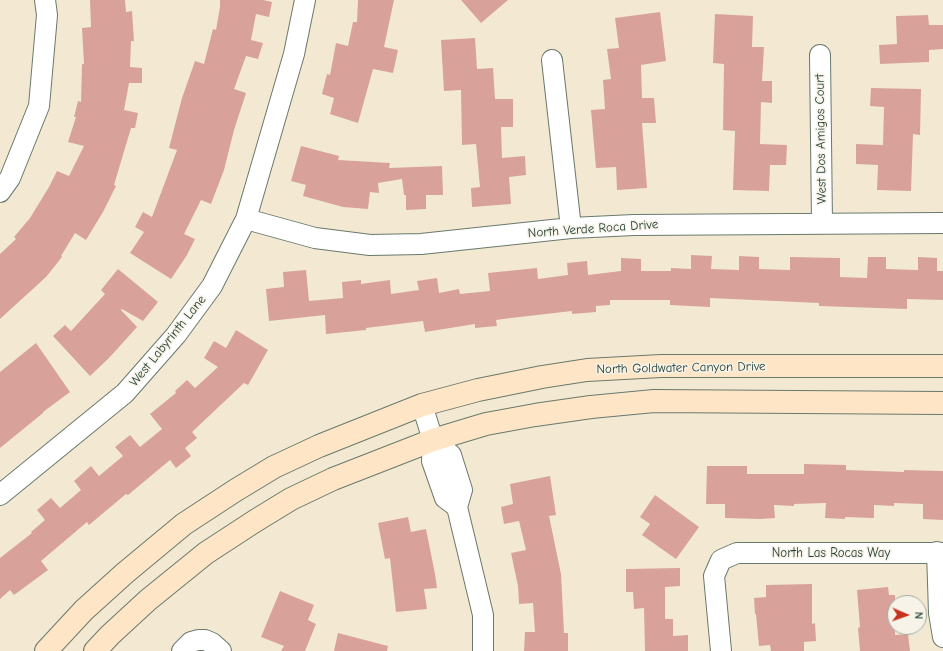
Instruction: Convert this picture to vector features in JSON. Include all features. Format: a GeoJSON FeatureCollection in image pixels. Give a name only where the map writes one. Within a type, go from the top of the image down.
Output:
{"type":"FeatureCollection","features":[{"type":"Feature","properties":{"kind":"street"},"geometry":{"type":"LineString","coordinates":[[0,192],[10,178],[39,106],[47,15],[45,0]]}},
{"type":"Feature","properties":{"kind":"street","name":"West Labyrinth Lane"},"geometry":{"type":"LineString","coordinates":[[0,495],[125,392],[176,335],[212,286],[246,219],[294,54],[305,0]]}},
{"type":"Feature","properties":{"kind":"street","name":"West Dos Amigos Court"},"geometry":{"type":"LineString","coordinates":[[820,55],[822,223]]}},
{"type":"Feature","properties":{"kind":"street"},"geometry":{"type":"LineString","coordinates":[[552,60],[571,228]]}},
{"type":"Feature","properties":{"kind":"street","name":"North Verde Roca Drive"},"geometry":{"type":"LineString","coordinates":[[246,219],[315,238],[370,245],[421,244],[571,228],[634,225],[943,223]]}},
{"type":"Feature","properties":{"kind":"street","name":"North Goldwater Canyon Drive"},"geometry":{"type":"LineString","coordinates":[[46,651],[84,610],[125,573],[184,524],[274,467],[319,446],[422,405],[478,390],[542,377],[587,370],[661,366],[943,366]]}},
{"type":"Feature","properties":{"kind":"street"},"geometry":{"type":"LineString","coordinates":[[95,651],[148,600],[206,553],[291,499],[333,479],[434,440],[486,424],[591,406],[654,402],[943,403]]}},
{"type":"Feature","properties":{"kind":"street"},"geometry":{"type":"LineString","coordinates":[[422,405],[434,440],[451,455],[462,490],[457,506],[483,615],[483,651]]}},
{"type":"Feature","properties":{"kind":"street"},"geometry":{"type":"LineString","coordinates":[[940,552],[939,614],[943,637]]}},
{"type":"Feature","properties":{"kind":"street","name":"North Las Rocas Way"},"geometry":{"type":"LineString","coordinates":[[721,651],[714,576],[721,560],[737,554],[940,552]]}},
{"type":"Feature","properties":{"kind":"street"},"geometry":{"type":"LineString","coordinates":[[182,651],[191,642],[205,640],[212,643],[221,651]]}},
{"type":"Feature","properties":{"kind":"building"},"geometry":{"type":"Polygon","coordinates":[[[90,0],[125,0],[126,12],[132,11],[134,41],[131,41],[130,67],[142,68],[142,83],[129,83],[124,110],[138,113],[135,128],[131,128],[114,185],[116,186],[103,212],[86,240],[75,233],[61,256],[62,257],[46,277],[0,319],[0,254],[16,239],[14,237],[30,218],[57,171],[69,176],[84,146],[68,142],[76,117],[74,117],[78,101],[81,102],[82,64],[84,64],[82,28],[91,27],[90,0]]]}},
{"type":"Feature","properties":{"kind":"building"},"geometry":{"type":"Polygon","coordinates":[[[220,0],[263,0],[272,2],[269,17],[256,14],[251,40],[263,43],[258,59],[246,56],[234,89],[246,93],[234,130],[224,170],[211,204],[201,200],[184,234],[195,239],[187,255],[171,279],[130,253],[144,232],[135,227],[143,212],[152,217],[177,150],[169,148],[182,98],[195,61],[204,64],[213,29],[216,30],[220,0]]]}},
{"type":"Feature","properties":{"kind":"building"},"geometry":{"type":"Polygon","coordinates":[[[358,0],[394,0],[384,47],[398,50],[393,73],[373,69],[358,123],[330,114],[334,98],[322,94],[327,74],[330,75],[336,43],[348,46],[353,22],[357,22],[358,0]]]}},
{"type":"Feature","properties":{"kind":"building"},"geometry":{"type":"Polygon","coordinates":[[[461,0],[508,0],[481,23],[461,0]]]}},
{"type":"Feature","properties":{"kind":"building"},"geometry":{"type":"Polygon","coordinates":[[[660,12],[666,61],[641,65],[642,98],[654,98],[656,123],[642,123],[647,188],[617,190],[616,167],[596,168],[591,110],[605,109],[603,80],[611,79],[607,49],[619,48],[615,18],[660,12]]]}},
{"type":"Feature","properties":{"kind":"building"},"geometry":{"type":"Polygon","coordinates":[[[715,14],[753,16],[752,47],[764,47],[762,81],[772,81],[772,103],[761,102],[760,144],[787,145],[786,165],[770,165],[769,191],[733,190],[735,131],[723,130],[724,64],[713,63],[715,14]]]}},
{"type":"Feature","properties":{"kind":"building"},"geometry":{"type":"Polygon","coordinates":[[[928,15],[929,25],[943,25],[943,49],[929,50],[929,62],[880,64],[879,45],[897,44],[896,16],[928,15]]]}},
{"type":"Feature","properties":{"kind":"building"},"geometry":{"type":"Polygon","coordinates":[[[475,38],[477,69],[493,68],[495,99],[513,99],[513,127],[501,127],[502,158],[525,156],[526,175],[509,177],[511,204],[472,207],[471,188],[480,187],[476,144],[462,145],[461,90],[444,91],[441,40],[475,38]]]}},
{"type":"Feature","properties":{"kind":"building"},"geometry":{"type":"Polygon","coordinates":[[[871,88],[921,89],[920,135],[913,134],[911,191],[877,190],[878,165],[856,164],[856,144],[883,145],[884,107],[870,106],[871,88]]]}},
{"type":"Feature","properties":{"kind":"building"},"geometry":{"type":"Polygon","coordinates":[[[301,146],[339,156],[338,160],[390,163],[389,168],[442,166],[443,195],[426,195],[426,209],[406,210],[406,195],[404,195],[402,179],[378,183],[379,193],[370,192],[368,209],[343,207],[303,196],[306,185],[291,181],[301,146]]]}},
{"type":"Feature","properties":{"kind":"building"},"geometry":{"type":"Polygon","coordinates":[[[691,255],[712,256],[711,269],[739,270],[739,256],[759,257],[759,269],[790,270],[790,257],[840,258],[840,277],[867,278],[868,257],[886,257],[886,269],[918,270],[918,257],[937,258],[937,271],[943,271],[943,300],[907,299],[907,309],[819,306],[819,303],[710,298],[710,307],[670,305],[670,300],[610,300],[610,305],[596,306],[596,312],[572,314],[572,311],[511,318],[496,320],[497,326],[475,328],[475,324],[425,332],[423,321],[366,328],[366,330],[326,334],[325,315],[269,321],[266,289],[284,287],[283,272],[306,270],[309,301],[343,298],[342,282],[361,280],[361,284],[390,280],[391,294],[419,290],[417,281],[437,278],[439,293],[459,289],[460,294],[490,291],[488,273],[537,268],[538,279],[568,275],[567,263],[587,261],[588,275],[621,271],[621,258],[641,259],[641,271],[671,271],[671,268],[691,269],[691,255]]]}},
{"type":"Feature","properties":{"kind":"building"},"geometry":{"type":"Polygon","coordinates":[[[118,269],[158,302],[143,321],[122,309],[121,310],[137,327],[109,358],[90,376],[53,336],[65,325],[71,331],[105,294],[101,290],[118,269]]]}},
{"type":"Feature","properties":{"kind":"building"},"geometry":{"type":"Polygon","coordinates":[[[236,330],[268,350],[248,385],[244,383],[192,432],[197,438],[185,448],[191,456],[176,468],[170,460],[89,525],[87,522],[41,561],[48,570],[14,595],[10,590],[0,599],[0,558],[32,533],[31,532],[45,520],[37,510],[51,498],[60,508],[81,490],[74,481],[91,466],[99,476],[123,456],[115,447],[130,435],[140,447],[162,429],[150,414],[176,393],[175,391],[187,380],[195,388],[218,367],[204,358],[214,341],[226,348],[236,330]]]}},
{"type":"Feature","properties":{"kind":"building"},"geometry":{"type":"Polygon","coordinates":[[[36,343],[70,392],[43,412],[0,448],[0,372],[36,343]]]}},
{"type":"Feature","properties":{"kind":"building"},"geometry":{"type":"Polygon","coordinates":[[[804,464],[846,465],[846,470],[904,472],[904,470],[943,471],[943,520],[923,519],[923,504],[894,503],[894,506],[874,505],[874,518],[845,517],[845,519],[825,518],[826,503],[794,504],[794,506],[774,505],[775,518],[760,519],[725,518],[725,504],[706,504],[707,466],[747,466],[747,474],[804,474],[804,464]]]}},
{"type":"Feature","properties":{"kind":"building"},"geometry":{"type":"Polygon","coordinates":[[[550,476],[556,515],[549,516],[561,574],[564,633],[568,633],[568,651],[524,651],[525,632],[535,632],[533,603],[519,604],[518,586],[511,553],[526,550],[519,521],[504,524],[501,507],[513,504],[510,484],[550,476]]]}},
{"type":"Feature","properties":{"kind":"building"},"geometry":{"type":"Polygon","coordinates":[[[655,495],[699,527],[676,559],[642,535],[650,524],[640,517],[655,495]]]}},
{"type":"Feature","properties":{"kind":"building"},"geometry":{"type":"Polygon","coordinates":[[[408,517],[411,532],[426,529],[437,588],[424,589],[427,609],[396,612],[390,558],[385,559],[378,523],[408,517]]]}},
{"type":"Feature","properties":{"kind":"building"},"geometry":{"type":"Polygon","coordinates":[[[680,568],[680,586],[665,587],[665,619],[673,619],[673,636],[688,635],[688,651],[645,651],[644,608],[634,609],[633,592],[626,592],[626,569],[680,568]]]}},
{"type":"Feature","properties":{"kind":"building"},"geometry":{"type":"Polygon","coordinates":[[[812,584],[812,624],[815,623],[816,641],[804,642],[804,651],[771,651],[770,645],[759,646],[754,598],[766,597],[766,585],[812,584]]]}},
{"type":"Feature","properties":{"kind":"building"},"geometry":{"type":"Polygon","coordinates":[[[888,587],[887,635],[908,635],[910,651],[860,651],[857,590],[888,587]]]}},
{"type":"Feature","properties":{"kind":"building"},"geometry":{"type":"Polygon","coordinates":[[[280,591],[314,605],[308,620],[316,624],[305,651],[281,651],[284,646],[261,637],[280,591]]]}},
{"type":"Feature","properties":{"kind":"building"},"geometry":{"type":"Polygon","coordinates":[[[338,633],[388,646],[387,651],[334,651],[338,633]]]}}]}
